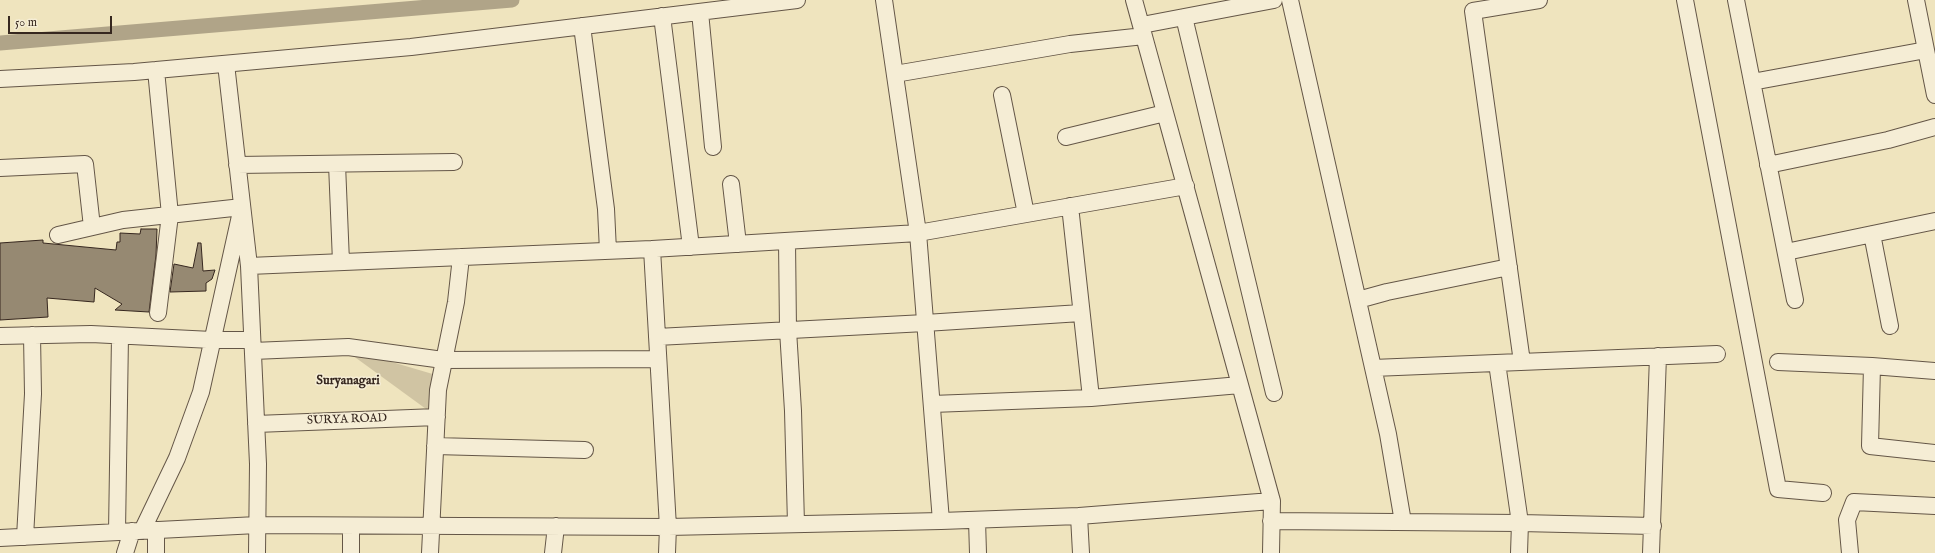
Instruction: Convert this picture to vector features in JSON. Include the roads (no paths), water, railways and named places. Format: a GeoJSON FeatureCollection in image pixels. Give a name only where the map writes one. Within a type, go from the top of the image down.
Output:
{"type":"FeatureCollection","features":[{"type":"Feature","properties":{"kind":"street"},"geometry":{"type":"LineString","coordinates":[[0,79],[156,70],[411,48],[797,0]]}},
{"type":"Feature","properties":{"kind":"street"},"geometry":{"type":"LineString","coordinates":[[884,0],[918,233],[941,521]]}},
{"type":"Feature","properties":{"kind":"street"},"geometry":{"type":"LineString","coordinates":[[1134,0],[1272,502],[1271,553]]}},
{"type":"Feature","properties":{"kind":"street"},"geometry":{"type":"LineString","coordinates":[[895,74],[1143,30],[1184,17],[1274,0]]}},
{"type":"Feature","properties":{"kind":"street"},"geometry":{"type":"LineString","coordinates":[[1290,0],[1388,434],[1403,522]]}},
{"type":"Feature","properties":{"kind":"street"},"geometry":{"type":"LineString","coordinates":[[1522,362],[1473,11],[1539,0]]}},
{"type":"Feature","properties":{"kind":"street"},"geometry":{"type":"LineString","coordinates":[[1685,0],[1778,489],[1823,493]]}},
{"type":"Feature","properties":{"kind":"street"},"geometry":{"type":"LineString","coordinates":[[1736,0],[1795,300]]}},
{"type":"Feature","properties":{"kind":"street"},"geometry":{"type":"LineString","coordinates":[[1916,0],[1935,94]]}},
{"type":"Feature","properties":{"kind":"street"},"geometry":{"type":"LineString","coordinates":[[700,12],[713,147]]}},
{"type":"Feature","properties":{"kind":"street"},"geometry":{"type":"LineString","coordinates":[[662,16],[691,247]]}},
{"type":"Feature","properties":{"kind":"street"},"geometry":{"type":"LineString","coordinates":[[1184,17],[1274,393]]}},
{"type":"Feature","properties":{"kind":"street"},"geometry":{"type":"LineString","coordinates":[[582,26],[606,209],[608,251]]}},
{"type":"Feature","properties":{"kind":"street"},"geometry":{"type":"LineString","coordinates":[[1752,82],[1926,50]]}},
{"type":"Feature","properties":{"kind":"street"},"geometry":{"type":"LineString","coordinates":[[226,64],[249,266],[258,464],[257,553]]}},
{"type":"Feature","properties":{"kind":"street"},"geometry":{"type":"LineString","coordinates":[[156,70],[170,215],[158,313]]}},
{"type":"Feature","properties":{"kind":"street"},"geometry":{"type":"LineString","coordinates":[[1002,95],[1026,214]]}},
{"type":"Feature","properties":{"kind":"street"},"geometry":{"type":"LineString","coordinates":[[1066,137],[1165,113]]}},
{"type":"Feature","properties":{"kind":"street"},"geometry":{"type":"LineString","coordinates":[[1768,164],[1888,140],[1935,127]]}},
{"type":"Feature","properties":{"kind":"street"},"geometry":{"type":"LineString","coordinates":[[238,165],[454,162]]}},
{"type":"Feature","properties":{"kind":"street"},"geometry":{"type":"LineString","coordinates":[[0,168],[85,164],[92,227]]}},
{"type":"Feature","properties":{"kind":"street"},"geometry":{"type":"LineString","coordinates":[[337,164],[341,262]]}},
{"type":"Feature","properties":{"kind":"street"},"geometry":{"type":"LineString","coordinates":[[731,184],[738,244]]}},
{"type":"Feature","properties":{"kind":"street"},"geometry":{"type":"LineString","coordinates":[[249,266],[652,249],[918,233],[1186,186]]}},
{"type":"Feature","properties":{"kind":"street"},"geometry":{"type":"LineString","coordinates":[[1070,206],[1091,398]]}},
{"type":"Feature","properties":{"kind":"street"},"geometry":{"type":"LineString","coordinates":[[58,235],[123,220],[242,207]]}},
{"type":"Feature","properties":{"kind":"street"},"geometry":{"type":"LineString","coordinates":[[125,553],[176,458],[201,392],[242,207]]}},
{"type":"Feature","properties":{"kind":"street"},"geometry":{"type":"LineString","coordinates":[[1786,252],[1935,221]]}},
{"type":"Feature","properties":{"kind":"street"},"geometry":{"type":"LineString","coordinates":[[1872,234],[1890,326]]}},
{"type":"Feature","properties":{"kind":"street"},"geometry":{"type":"LineString","coordinates":[[787,241],[788,330],[793,411],[796,524]]}},
{"type":"Feature","properties":{"kind":"street"},"geometry":{"type":"LineString","coordinates":[[652,249],[668,527],[667,553]]}},
{"type":"Feature","properties":{"kind":"street"},"geometry":{"type":"LineString","coordinates":[[430,553],[438,390],[456,302],[461,257]]}},
{"type":"Feature","properties":{"kind":"street"},"geometry":{"type":"LineString","coordinates":[[1358,300],[1387,292],[1509,266]]}},
{"type":"Feature","properties":{"kind":"street"},"geometry":{"type":"LineString","coordinates":[[657,337],[1082,313]]}},
{"type":"Feature","properties":{"kind":"street"},"geometry":{"type":"LineString","coordinates":[[25,537],[33,394],[32,335]]}},
{"type":"Feature","properties":{"kind":"street"},"geometry":{"type":"LineString","coordinates":[[0,336],[120,336],[212,340],[253,346],[348,347],[443,360],[658,359]]}},
{"type":"Feature","properties":{"kind":"street"},"geometry":{"type":"LineString","coordinates":[[120,336],[137,531],[156,553]]}},
{"type":"Feature","properties":{"kind":"street"},"geometry":{"type":"LineString","coordinates":[[1373,368],[1717,354]]}},
{"type":"Feature","properties":{"kind":"street"},"geometry":{"type":"LineString","coordinates":[[1651,553],[1658,356]]}},
{"type":"Feature","properties":{"kind":"street"},"geometry":{"type":"LineString","coordinates":[[1778,362],[1935,370]]}},
{"type":"Feature","properties":{"kind":"street"},"geometry":{"type":"LineString","coordinates":[[1497,363],[1520,523],[1519,553]]}},
{"type":"Feature","properties":{"kind":"street"},"geometry":{"type":"LineString","coordinates":[[1872,366],[1870,446],[1935,453]]}},
{"type":"Feature","properties":{"kind":"street"},"geometry":{"type":"LineString","coordinates":[[932,404],[1091,398],[1240,385]]}},
{"type":"Feature","properties":{"kind":"street","name":"SURYA ROAD"},"geometry":{"type":"LineString","coordinates":[[256,424],[437,417]]}},
{"type":"Feature","properties":{"kind":"street"},"geometry":{"type":"LineString","coordinates":[[435,446],[584,450]]}},
{"type":"Feature","properties":{"kind":"street"},"geometry":{"type":"LineString","coordinates":[[0,538],[257,525],[668,527],[977,520],[1079,516],[1272,502]]}},
{"type":"Feature","properties":{"kind":"street"},"geometry":{"type":"LineString","coordinates":[[1850,553],[1847,520],[1854,502],[1935,506]]}},
{"type":"Feature","properties":{"kind":"street"},"geometry":{"type":"LineString","coordinates":[[1079,516],[1081,553]]}},
{"type":"Feature","properties":{"kind":"street"},"geometry":{"type":"LineString","coordinates":[[977,520],[978,553]]}},
{"type":"Feature","properties":{"kind":"street"},"geometry":{"type":"LineString","coordinates":[[1272,521],[1520,523],[1653,526]]}},
{"type":"Feature","properties":{"kind":"street"},"geometry":{"type":"LineString","coordinates":[[351,526],[351,553]]}},
{"type":"Feature","properties":{"kind":"street"},"geometry":{"type":"LineString","coordinates":[[552,553],[556,526]]}},
{"type":"Feature","properties":{"kind":"waterway"},"geometry":{"type":"LineString","coordinates":[[0,43],[512,0]]}},
{"type":"Feature","properties":{"kind":"district","name":"Suryanagari"},"geometry":{"type":"Point","coordinates":[348,381]}}]}
